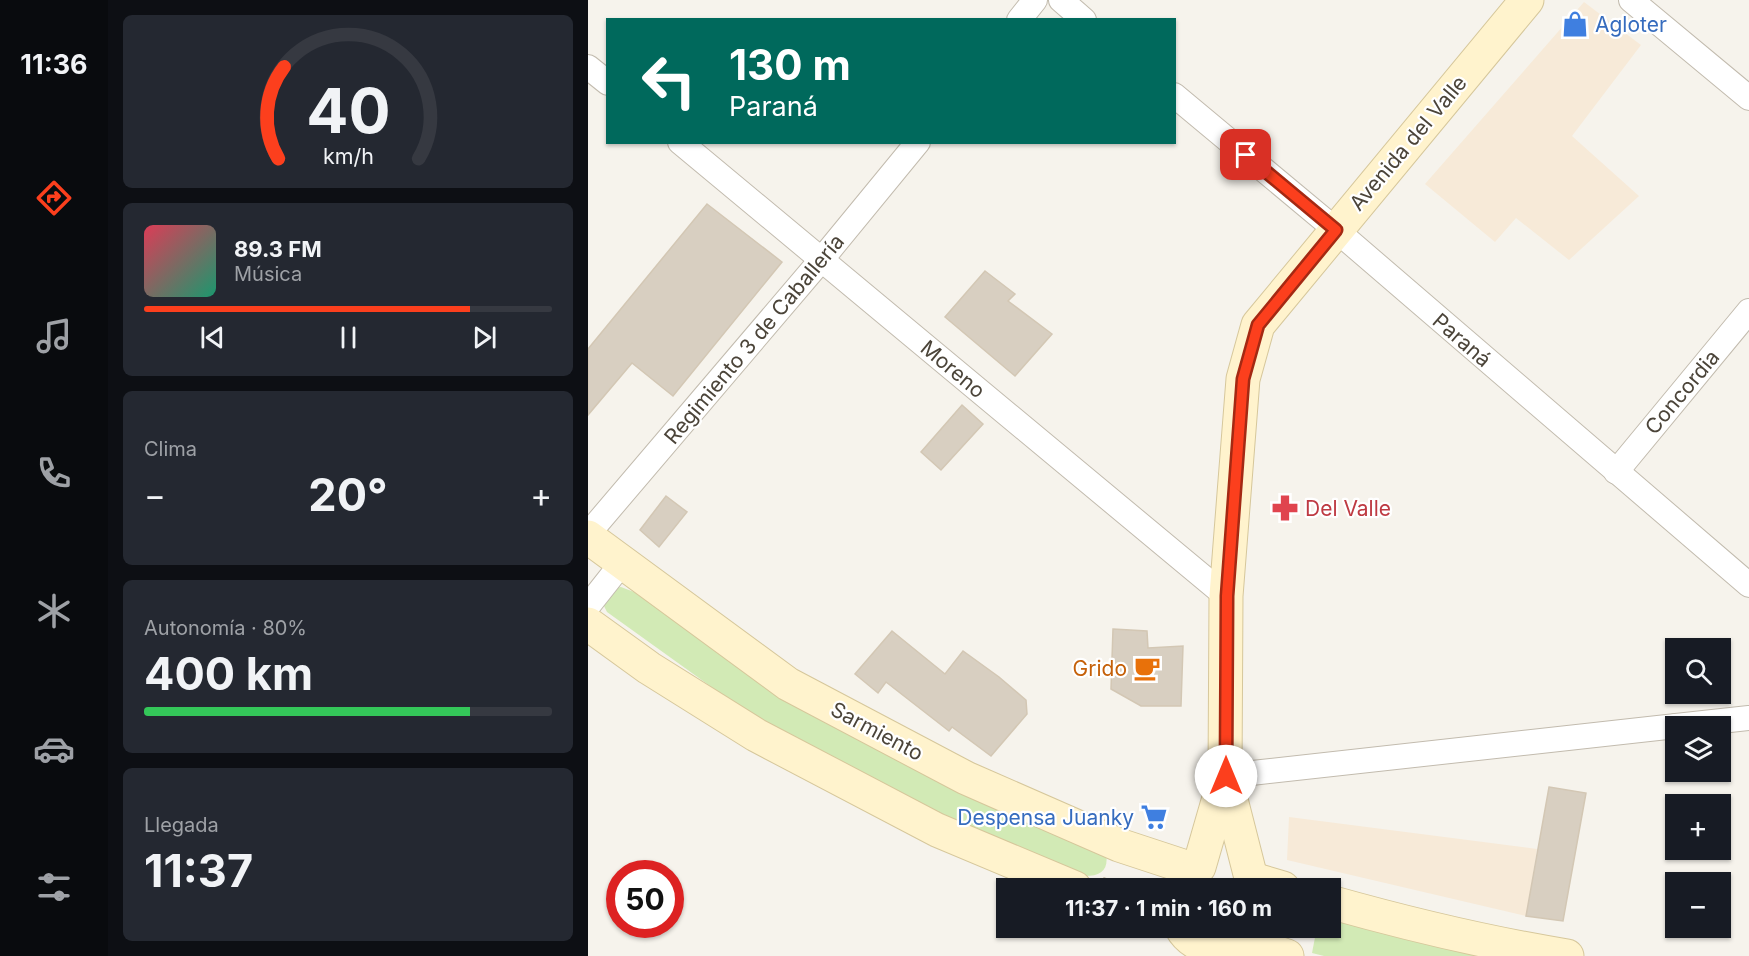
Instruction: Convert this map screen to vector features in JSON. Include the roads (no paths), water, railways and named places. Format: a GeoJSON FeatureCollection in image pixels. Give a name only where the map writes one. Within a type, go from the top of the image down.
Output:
{"type":"FeatureCollection","features":[{"type":"Feature","properties":{"kind":"main road","name":"Avenida del Valle"},"geometry":{"type":"LineString","coordinates":[[1226,776],[1227,596],[1243,379],[1258,325],[1527,0]]}},
{"type":"Feature","properties":{"kind":"main road","name":"Sarmiento"},"geometry":{"type":"LineString","coordinates":[[588,535],[622,563],[788,684],[966,778],[1191,875]]}},
{"type":"Feature","properties":{"kind":"main road"},"geometry":{"type":"LineString","coordinates":[[588,624],[649,668],[756,735],[937,830],[1051,878]]}},
{"type":"Feature","properties":{"kind":"main road"},"geometry":{"type":"LineString","coordinates":[[1191,875],[1226,776]]}},
{"type":"Feature","properties":{"kind":"main road"},"geometry":{"type":"LineString","coordinates":[[1226,776],[1261,878]]}},
{"type":"Feature","properties":{"kind":"main road"},"geometry":{"type":"LineString","coordinates":[[1191,875],[1214,863],[1230,863],[1256,878]]}},
{"type":"Feature","properties":{"kind":"main road"},"geometry":{"type":"LineString","coordinates":[[1341,905],[1524,949],[1567,956]]}},
{"type":"Feature","properties":{"kind":"main road"},"geometry":{"type":"LineString","coordinates":[[1185,938],[1207,950],[1221,952],[1247,943],[1287,956]]}},
{"type":"Feature","properties":{"kind":"street"},"geometry":{"type":"LineString","coordinates":[[1021,18],[1035,0]]}},
{"type":"Feature","properties":{"kind":"street"},"geometry":{"type":"LineString","coordinates":[[1061,0],[1082,18]]}},
{"type":"Feature","properties":{"kind":"street"},"geometry":{"type":"LineString","coordinates":[[1631,0],[1749,98]]}},
{"type":"Feature","properties":{"kind":"street"},"geometry":{"type":"LineString","coordinates":[[588,67],[606,81]]}},
{"type":"Feature","properties":{"kind":"street","name":"Paraná"},"geometry":{"type":"LineString","coordinates":[[1176,97],[1336,230],[1749,585]]}},
{"type":"Feature","properties":{"kind":"street","name":"Moreno"},"geometry":{"type":"LineString","coordinates":[[682,144],[1227,596]]}},
{"type":"Feature","properties":{"kind":"street","name":"Regimiento 3 de Caballería"},"geometry":{"type":"LineString","coordinates":[[588,535],[822,260],[916,144]]}},
{"type":"Feature","properties":{"kind":"street","name":"Concordia"},"geometry":{"type":"LineString","coordinates":[[1616,472],[1749,311]]}},
{"type":"Feature","properties":{"kind":"street"},"geometry":{"type":"LineString","coordinates":[[588,606],[622,563]]}},
{"type":"Feature","properties":{"kind":"street"},"geometry":{"type":"LineString","coordinates":[[1731,720],[1749,718]]}},
{"type":"Feature","properties":{"kind":"street"},"geometry":{"type":"LineString","coordinates":[[1226,776],[1665,727]]}},
{"type":"Feature","properties":{"kind":"place","name":"Agloter"},"geometry":{"type":"Point","coordinates":[1575,24]}},
{"type":"Feature","properties":{"kind":"place","name":"Del Valle"},"geometry":{"type":"Point","coordinates":[1285,508]}},
{"type":"Feature","properties":{"kind":"place","name":"Grido"},"geometry":{"type":"Point","coordinates":[1147,668]}},
{"type":"Feature","properties":{"kind":"place","name":"Despensa Juanky"},"geometry":{"type":"Point","coordinates":[1154,817]}}]}
